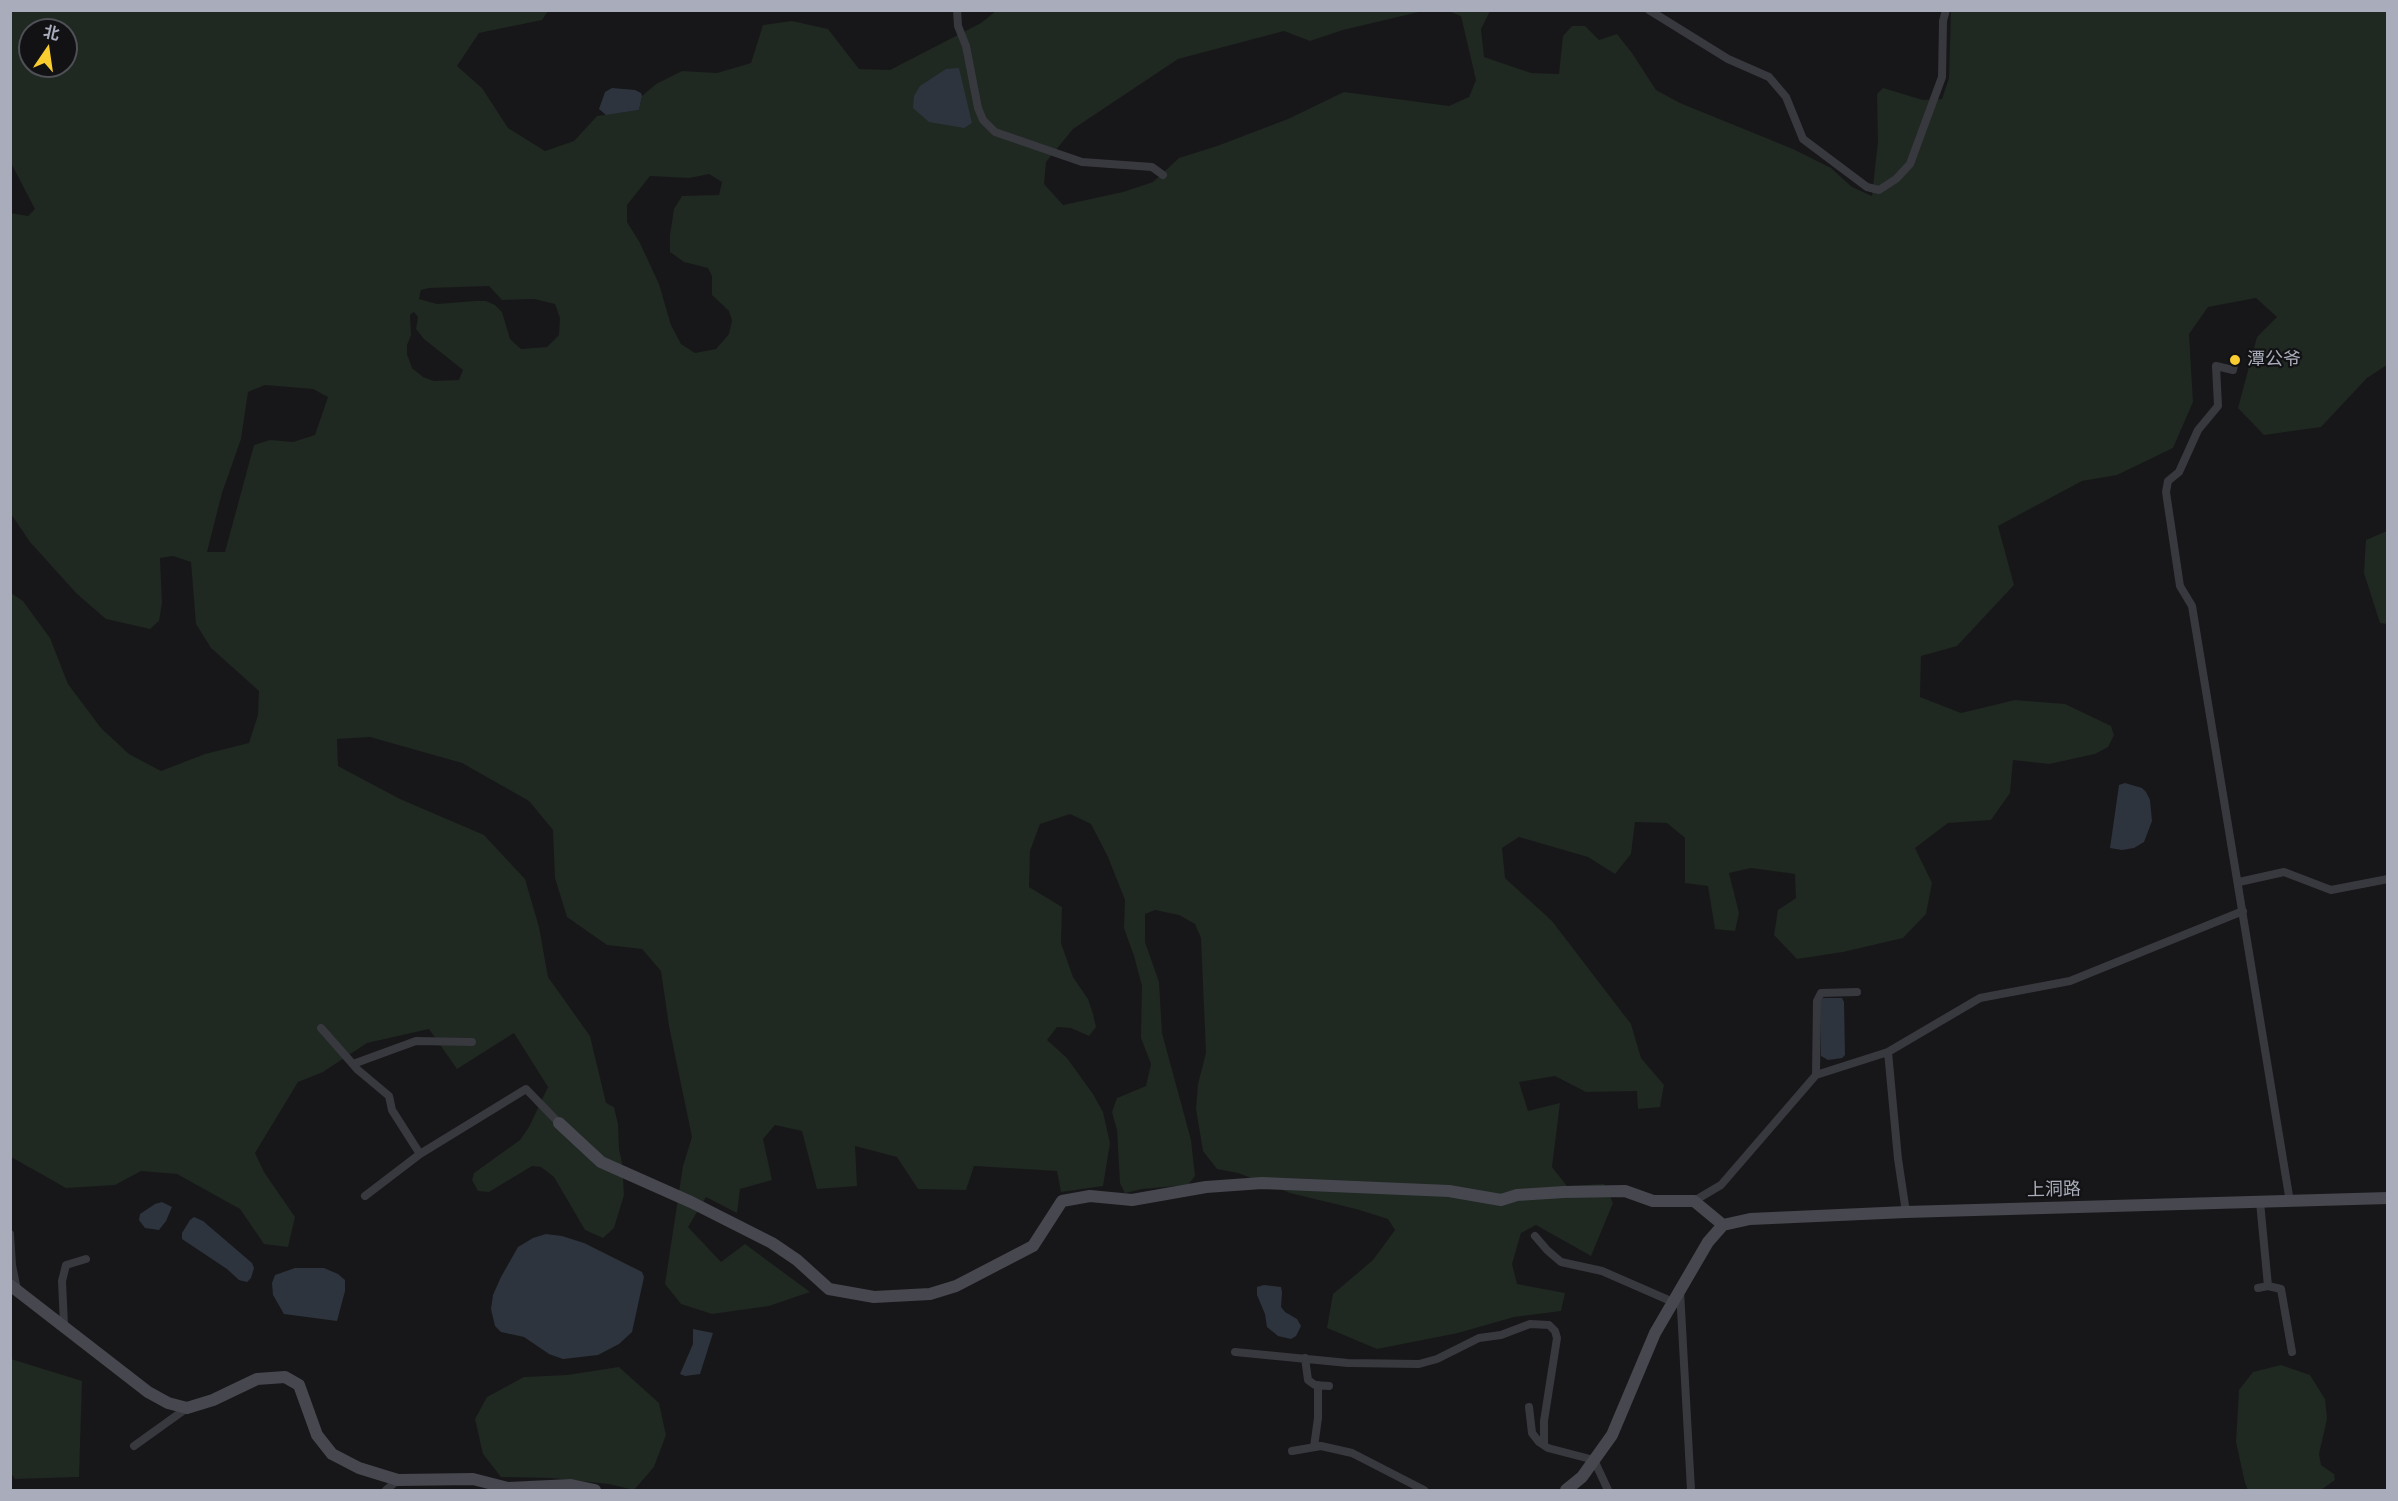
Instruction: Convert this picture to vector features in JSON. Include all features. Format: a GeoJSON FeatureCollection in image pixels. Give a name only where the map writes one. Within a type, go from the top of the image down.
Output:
{"type":"FeatureCollection","features":[{"type":"Feature","properties":{"kind":"street"},"geometry":{"type":"LineString","coordinates":[[957,10],[958,26],[966,46],[978,108],[994,132],[1082,162],[1152,167],[1163,175]]}},
{"type":"Feature","properties":{"kind":"street"},"geometry":{"type":"LineString","coordinates":[[1649,10],[1728,59],[1769,77],[1786,97],[1803,139],[1867,187],[1879,190],[1896,179],[1910,164],[1942,77],[1943,21],[1946,10]]}},
{"type":"Feature","properties":{"kind":"street"},"geometry":{"type":"LineString","coordinates":[[2235,360],[2233,370],[2216,366],[2219,387],[2218,406],[2198,430],[2179,472],[2168,481],[2166,492],[2180,586],[2192,606],[2290,1202]]}},
{"type":"Feature","properties":{"kind":"street"},"geometry":{"type":"LineString","coordinates":[[2239,882],[2284,872],[2331,890],[2388,879]]}},
{"type":"Feature","properties":{"kind":"street"},"geometry":{"type":"LineString","coordinates":[[365,1196],[420,1154],[526,1089],[601,1162],[772,1242],[797,1260],[829,1289],[874,1297],[930,1294],[956,1286],[1033,1246],[1062,1201],[1090,1196],[1132,1200],[1206,1187],[1262,1183],[1449,1191],[1502,1200],[1552,1192],[1625,1191],[1653,1201],[1694,1201],[1721,1185],[1816,1075],[1888,1052],[1980,998],[2070,981],[2242,911]]}},
{"type":"Feature","properties":{"kind":"street"},"geometry":{"type":"LineString","coordinates":[[1816,1075],[1817,1001],[1821,993],[1857,992]]}},
{"type":"Feature","properties":{"kind":"street"},"geometry":{"type":"LineString","coordinates":[[321,1028],[353,1064],[389,1096],[392,1110],[420,1154]]}},
{"type":"Feature","properties":{"kind":"street"},"geometry":{"type":"LineString","coordinates":[[353,1064],[416,1041],[472,1042]]}},
{"type":"Feature","properties":{"kind":"street"},"geometry":{"type":"LineString","coordinates":[[1888,1052],[1898,1159],[1906,1212]]}},
{"type":"Feature","properties":{"kind":"street","name":"上洞路"},"geometry":{"type":"LineString","coordinates":[[1722,1225],[1750,1219],[1906,1212],[2388,1198]]}},
{"type":"Feature","properties":{"kind":"street"},"geometry":{"type":"LineString","coordinates":[[1566,1491],[1582,1477],[1612,1435],[1655,1333],[1708,1242],[1722,1225],[1694,1201]]}},
{"type":"Feature","properties":{"kind":"street"},"geometry":{"type":"LineString","coordinates":[[2260,1202],[2268,1286]]}},
{"type":"Feature","properties":{"kind":"street"},"geometry":{"type":"LineString","coordinates":[[10,1234],[14,1288],[148,1392],[168,1403],[187,1408]]}},
{"type":"Feature","properties":{"kind":"street"},"geometry":{"type":"LineString","coordinates":[[1535,1236],[1547,1251],[1561,1262],[1602,1271],[1673,1302]]}},
{"type":"Feature","properties":{"kind":"street"},"geometry":{"type":"LineString","coordinates":[[64,1325],[62,1281],[66,1265],[86,1259]]}},
{"type":"Feature","properties":{"kind":"street"},"geometry":{"type":"LineString","coordinates":[[2258,1288],[2268,1286],[2281,1289],[2292,1352]]}},
{"type":"Feature","properties":{"kind":"street"},"geometry":{"type":"LineString","coordinates":[[1680,1291],[1691,1491]]}},
{"type":"Feature","properties":{"kind":"street"},"geometry":{"type":"LineString","coordinates":[[1235,1352],[1348,1363],[1419,1364],[1437,1359],[1479,1338],[1501,1335],[1530,1324],[1549,1325],[1557,1338],[1544,1421],[1544,1445]]}},
{"type":"Feature","properties":{"kind":"street"},"geometry":{"type":"LineString","coordinates":[[1305,1358],[1308,1380],[1318,1385],[1329,1386]]}},
{"type":"Feature","properties":{"kind":"street"},"geometry":{"type":"LineString","coordinates":[[134,1446],[187,1408],[213,1400],[256,1379],[285,1377],[299,1385],[317,1435],[332,1454],[358,1468],[398,1480],[473,1479],[508,1488],[571,1485],[596,1491]]}},
{"type":"Feature","properties":{"kind":"street"},"geometry":{"type":"LineString","coordinates":[[1314,1447],[1318,1418],[1318,1385]]}},
{"type":"Feature","properties":{"kind":"street"},"geometry":{"type":"LineString","coordinates":[[1529,1407],[1532,1433],[1544,1445],[1594,1460],[1608,1491]]}},
{"type":"Feature","properties":{"kind":"street"},"geometry":{"type":"LineString","coordinates":[[1292,1451],[1332,1447],[1352,1453],[1424,1491]]}},
{"type":"Feature","properties":{"kind":"street"},"geometry":{"type":"LineString","coordinates":[[386,1491],[398,1480]]}},
{"type":"Feature","properties":{"kind":"shaded area"},"geometry":{"type":"Polygon","coordinates":[[[11,11],[548,11],[542,20],[479,33],[457,66],[482,88],[508,128],[545,151],[574,141],[597,116],[639,110],[642,96],[656,84],[682,71],[717,73],[751,63],[763,25],[792,21],[828,29],[859,69],[890,70],[981,23],[996,11],[1423,11],[1343,30],[1310,41],[1284,31],[1178,59],[1073,129],[1046,162],[1044,184],[1063,205],[1123,192],[1153,182],[1179,158],[1288,119],[1344,92],[1449,106],[1469,97],[1476,80],[1461,16],[1448,11],[1490,11],[1481,29],[1484,57],[1531,73],[1559,74],[1563,36],[1572,26],[1585,26],[1599,40],[1617,34],[1656,90],[1680,103],[1793,149],[1831,168],[1852,187],[1872,196],[1878,141],[1877,94],[1883,88],[1923,100],[1942,99],[1949,78],[1951,11],[2387,11],[2387,365],[2367,378],[2321,427],[2264,435],[2238,408],[2257,337],[2277,317],[2256,298],[2208,307],[2189,334],[2193,402],[2173,448],[2117,475],[2082,481],[1998,526],[2014,585],[1957,646],[1921,656],[1920,697],[1961,713],[2015,700],[2065,704],[2111,726],[2114,735],[2108,747],[2095,754],[2049,764],[2013,760],[2010,793],[1991,820],[1948,823],[1915,848],[1932,883],[1926,914],[1903,938],[1843,952],[1797,959],[1774,935],[1778,910],[1796,898],[1795,874],[1751,868],[1729,873],[1739,913],[1735,931],[1715,929],[1708,886],[1685,883],[1685,838],[1667,823],[1635,822],[1631,854],[1615,874],[1588,857],[1519,837],[1502,848],[1505,878],[1552,921],[1631,1024],[1641,1058],[1664,1085],[1660,1107],[1638,1109],[1637,1091],[1586,1092],[1555,1076],[1519,1082],[1528,1111],[1560,1103],[1552,1167],[1567,1186],[1604,1184],[1613,1203],[1591,1256],[1536,1225],[1521,1233],[1512,1264],[1517,1284],[1565,1293],[1561,1311],[1514,1317],[1458,1333],[1377,1349],[1327,1328],[1333,1294],[1373,1260],[1395,1230],[1388,1219],[1290,1193],[1238,1173],[1217,1169],[1203,1151],[1196,1109],[1198,1084],[1206,1053],[1201,938],[1195,924],[1179,915],[1155,910],[1145,914],[1145,942],[1159,982],[1162,1033],[1191,1140],[1195,1176],[1188,1185],[1142,1189],[1125,1193],[1120,1183],[1117,1130],[1112,1112],[1117,1098],[1146,1086],[1151,1064],[1141,1038],[1142,986],[1124,928],[1125,900],[1108,857],[1091,824],[1070,814],[1040,824],[1030,851],[1029,887],[1062,907],[1061,943],[1073,977],[1088,999],[1093,1014],[1096,1027],[1089,1036],[1071,1028],[1057,1027],[1047,1040],[1067,1058],[1103,1112],[1110,1143],[1103,1186],[1061,1192],[1057,1171],[974,1166],[966,1190],[918,1189],[897,1157],[855,1146],[857,1186],[817,1189],[802,1131],[775,1125],[763,1139],[772,1180],[740,1189],[737,1213],[706,1197],[688,1227],[721,1262],[745,1244],[810,1292],[769,1306],[712,1314],[681,1304],[665,1284],[683,1166],[692,1137],[669,1026],[661,971],[642,949],[607,945],[567,917],[555,878],[553,830],[529,801],[462,763],[370,737],[337,739],[338,766],[400,799],[484,835],[525,879],[539,927],[548,977],[590,1036],[606,1103],[614,1107],[618,1124],[624,1195],[614,1228],[603,1238],[585,1230],[554,1177],[541,1167],[532,1166],[489,1192],[478,1191],[472,1180],[474,1173],[520,1140],[529,1127],[548,1087],[514,1033],[457,1069],[429,1029],[367,1043],[323,1072],[298,1082],[255,1153],[264,1172],[295,1217],[288,1247],[264,1244],[240,1209],[177,1174],[141,1171],[115,1185],[66,1188],[11,1157],[11,593],[23,601],[50,638],[68,684],[101,728],[129,754],[161,771],[205,754],[249,743],[258,715],[259,691],[211,648],[196,624],[191,562],[173,556],[160,558],[162,603],[159,621],[150,629],[106,619],[77,594],[30,542],[11,514],[10,213],[28,216],[35,209],[11,163],[11,11]],[[709,174],[689,178],[650,176],[627,205],[627,222],[640,243],[659,284],[671,325],[681,344],[695,353],[716,349],[729,334],[732,320],[729,311],[712,295],[712,276],[708,268],[684,262],[670,252],[674,209],[682,196],[719,195],[722,182],[709,174]],[[489,286],[429,288],[421,290],[419,299],[437,304],[486,301],[495,305],[502,312],[510,339],[521,349],[547,347],[559,335],[560,318],[555,304],[534,299],[502,300],[489,286]],[[414,312],[410,315],[411,335],[407,345],[407,354],[412,368],[423,377],[434,381],[459,380],[463,370],[424,339],[416,329],[418,317],[414,312]],[[265,385],[248,392],[241,439],[222,493],[207,552],[225,552],[254,445],[270,440],[293,442],[315,435],[328,397],[313,389],[265,385]]]}},
{"type":"Feature","properties":{"kind":"shaded area"},"geometry":{"type":"Polygon","coordinates":[[[959,68],[972,123],[964,128],[929,122],[913,108],[914,96],[920,86],[946,69],[959,68]]]}},
{"type":"Feature","properties":{"kind":"shaded area"},"geometry":{"type":"Polygon","coordinates":[[[612,88],[635,90],[641,93],[639,110],[606,115],[599,109],[605,92],[612,88]]]}},
{"type":"Feature","properties":{"kind":"shaded area"},"geometry":{"type":"Polygon","coordinates":[[[2387,531],[2387,624],[2380,623],[2364,573],[2366,540],[2387,531]]]}},
{"type":"Feature","properties":{"kind":"shaded area"},"geometry":{"type":"Polygon","coordinates":[[[2125,783],[2142,788],[2146,792],[2150,800],[2152,821],[2144,842],[2134,848],[2122,850],[2110,848],[2119,785],[2125,783]]]}},
{"type":"Feature","properties":{"kind":"shaded area"},"geometry":{"type":"Polygon","coordinates":[[[1823,998],[1842,998],[1844,1002],[1845,1055],[1842,1058],[1828,1060],[1821,1056],[1820,1003],[1823,998]]]}},
{"type":"Feature","properties":{"kind":"shaded area"},"geometry":{"type":"Polygon","coordinates":[[[162,1202],[172,1207],[166,1221],[159,1230],[145,1228],[139,1220],[140,1214],[162,1202]]]}},
{"type":"Feature","properties":{"kind":"shaded area"},"geometry":{"type":"Polygon","coordinates":[[[194,1217],[203,1221],[252,1263],[254,1268],[247,1282],[239,1280],[227,1269],[182,1239],[182,1233],[194,1217]]]}},
{"type":"Feature","properties":{"kind":"shaded area"},"geometry":{"type":"Polygon","coordinates":[[[546,1234],[584,1243],[642,1272],[644,1277],[632,1332],[619,1344],[598,1355],[563,1359],[549,1354],[524,1337],[501,1332],[495,1326],[491,1309],[493,1295],[501,1277],[518,1247],[533,1238],[546,1234]]]}},
{"type":"Feature","properties":{"kind":"shaded area"},"geometry":{"type":"Polygon","coordinates":[[[295,1268],[324,1268],[345,1280],[345,1291],[337,1321],[284,1314],[273,1295],[272,1283],[275,1275],[295,1268]]]}},
{"type":"Feature","properties":{"kind":"shaded area"},"geometry":{"type":"Polygon","coordinates":[[[1264,1285],[1281,1287],[1281,1307],[1297,1319],[1301,1326],[1296,1336],[1291,1339],[1278,1336],[1267,1327],[1265,1314],[1257,1295],[1257,1287],[1264,1285]]]}},
{"type":"Feature","properties":{"kind":"shaded area"},"geometry":{"type":"Polygon","coordinates":[[[693,1329],[713,1333],[700,1374],[685,1376],[680,1374],[693,1344],[693,1329]]]}},
{"type":"Feature","properties":{"kind":"shaded area"},"geometry":{"type":"Polygon","coordinates":[[[11,1359],[82,1381],[79,1477],[15,1479],[11,1473],[11,1359]]]}},
{"type":"Feature","properties":{"kind":"shaded area"},"geometry":{"type":"Polygon","coordinates":[[[2281,1365],[2310,1375],[2325,1399],[2327,1419],[2319,1454],[2321,1465],[2334,1474],[2335,1480],[2321,1490],[2248,1490],[2245,1483],[2236,1442],[2239,1390],[2253,1372],[2281,1365]]]}},
{"type":"Feature","properties":{"kind":"shaded area"},"geometry":{"type":"Polygon","coordinates":[[[619,1367],[659,1403],[666,1435],[654,1467],[634,1490],[609,1484],[551,1478],[501,1477],[483,1454],[475,1419],[487,1397],[524,1377],[567,1375],[619,1367]]]}},
{"type":"Feature","properties":{"kind":"place","name":"潭公爷"},"geometry":{"type":"Point","coordinates":[2235,360]}}]}
